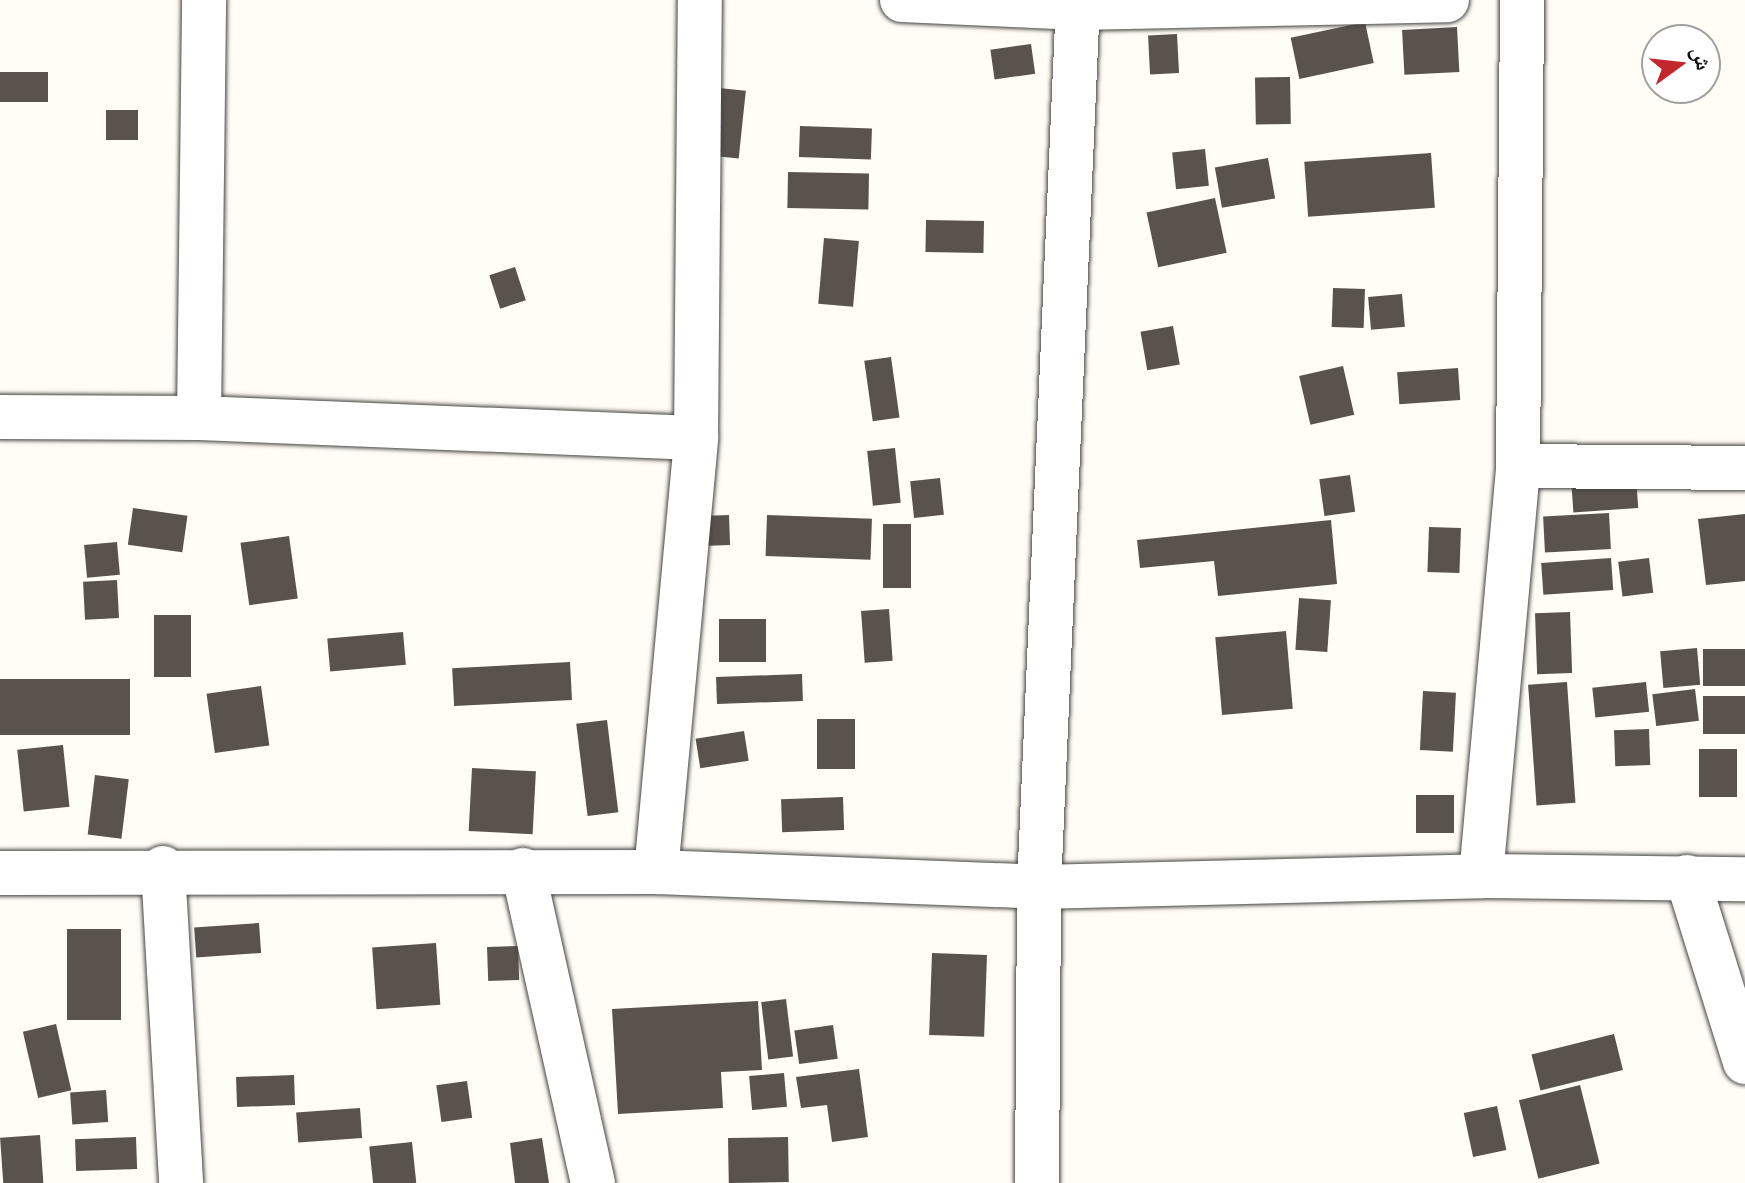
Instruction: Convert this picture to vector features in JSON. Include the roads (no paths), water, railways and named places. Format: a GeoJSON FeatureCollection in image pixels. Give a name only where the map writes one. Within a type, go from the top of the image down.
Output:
{"type":"FeatureCollection","features":[{"type":"Feature","properties":{"kind":"street"},"geometry":{"type":"LineString","coordinates":[[199,418],[204,0]]}},
{"type":"Feature","properties":{"kind":"street"},"geometry":{"type":"LineString","coordinates":[[656,872],[696,438],[700,0]]}},
{"type":"Feature","properties":{"kind":"street"},"geometry":{"type":"LineString","coordinates":[[902,0],[1079,4],[1447,0]]}},
{"type":"Feature","properties":{"kind":"street"},"geometry":{"type":"LineString","coordinates":[[1481,876],[1518,466],[1522,0]]}},
{"type":"Feature","properties":{"kind":"street"},"geometry":{"type":"LineString","coordinates":[[1037,1183],[1039,887],[1079,4]]}},
{"type":"Feature","properties":{"kind":"street"},"geometry":{"type":"LineString","coordinates":[[0,417],[199,418],[696,438]]}},
{"type":"Feature","properties":{"kind":"street"},"geometry":{"type":"LineString","coordinates":[[1518,466],[1745,468]]}},
{"type":"Feature","properties":{"kind":"street"},"geometry":{"type":"LineString","coordinates":[[163,868],[181,1183]]}},
{"type":"Feature","properties":{"kind":"street"},"geometry":{"type":"LineString","coordinates":[[0,873],[163,868],[523,870],[1039,887],[1481,876],[1745,879]]}},
{"type":"Feature","properties":{"kind":"street"},"geometry":{"type":"LineString","coordinates":[[523,870],[593,1183]]}},
{"type":"Feature","properties":{"kind":"street"},"geometry":{"type":"LineString","coordinates":[[1687,877],[1745,1062]]}}]}
